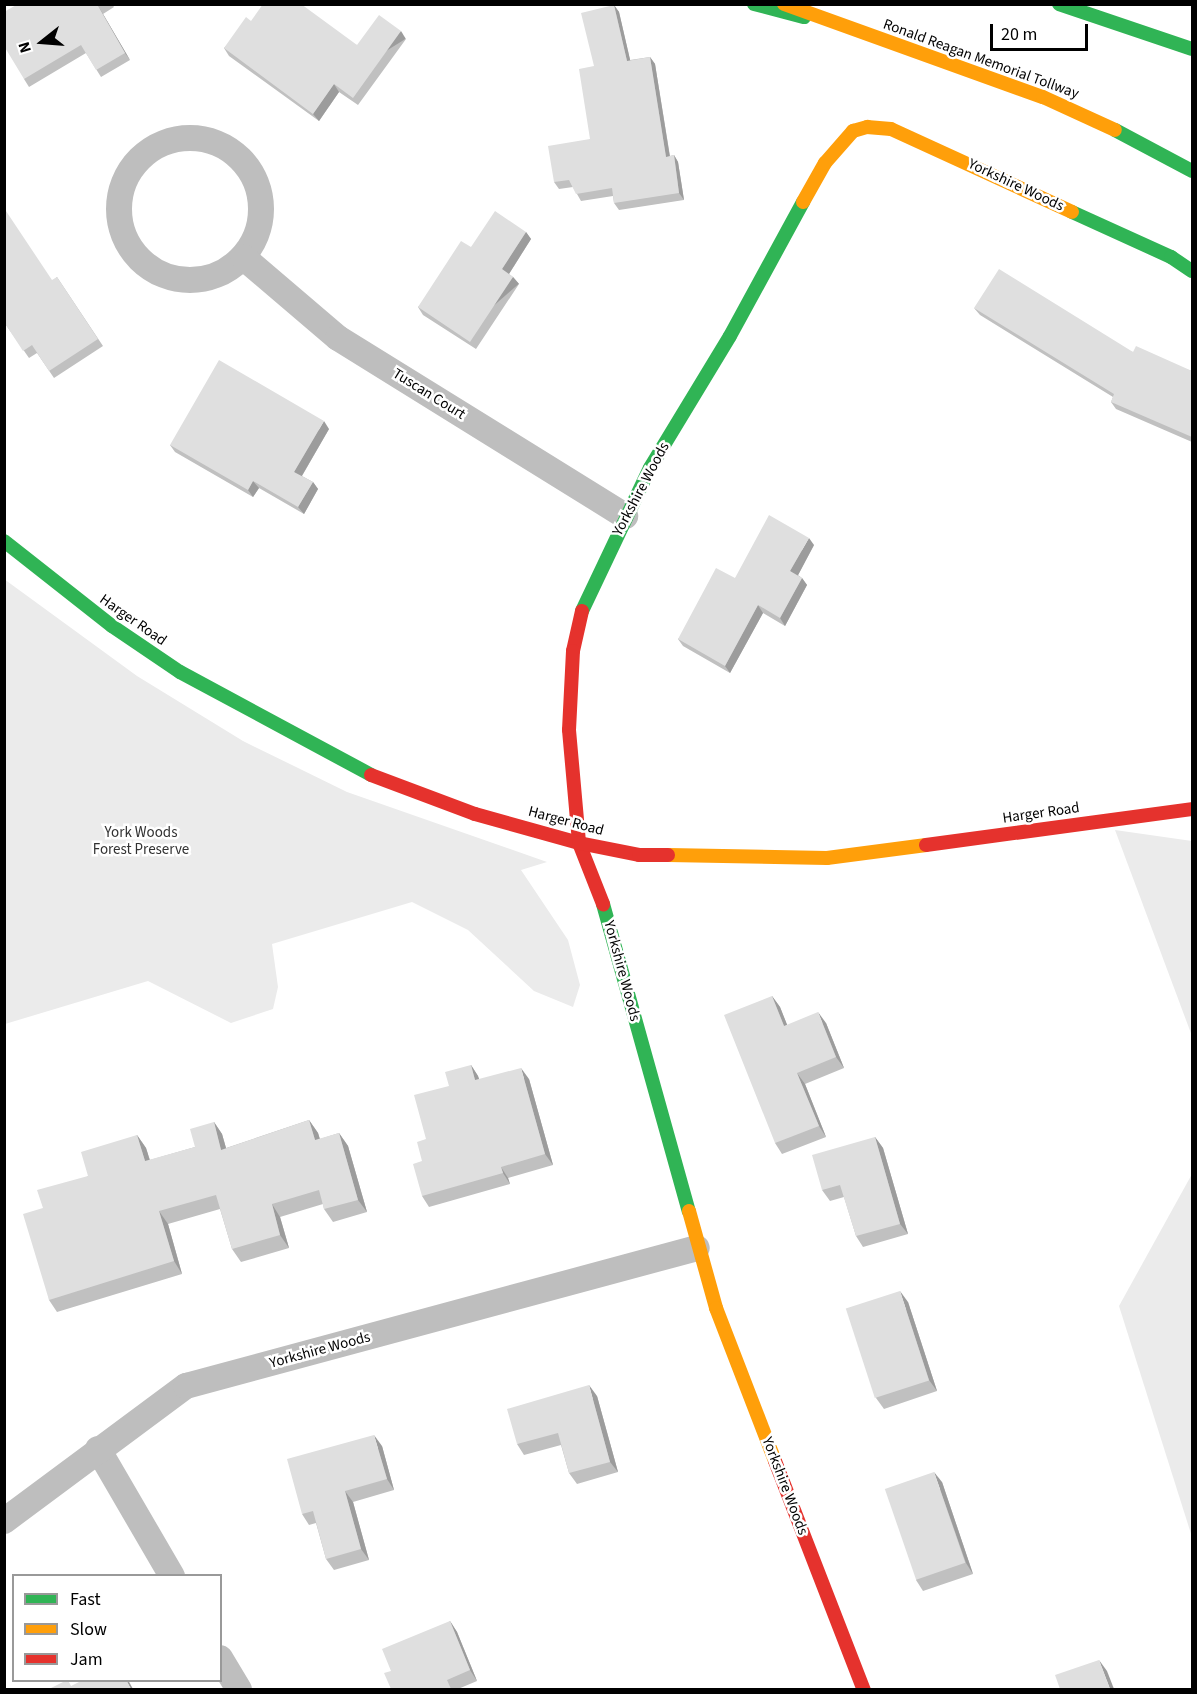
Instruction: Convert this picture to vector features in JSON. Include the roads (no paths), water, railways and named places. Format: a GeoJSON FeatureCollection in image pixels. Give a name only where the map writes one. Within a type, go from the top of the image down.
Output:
{"type":"FeatureCollection","features":[{"type":"Feature","properties":{"kind":"main road"},"geometry":{"type":"LineString","coordinates":[[754,4],[846,28]]}},
{"type":"Feature","properties":{"kind":"main road","name":"Ronald Reagan Memorial Tollway"},"geometry":{"type":"LineString","coordinates":[[784,4],[1043,97],[1107,125],[1192,171]]}},
{"type":"Feature","properties":{"kind":"main road"},"geometry":{"type":"LineString","coordinates":[[1059,4],[1192,49]]}},
{"type":"Feature","properties":{"kind":"main road","name":"Yorkshire Woods"},"geometry":{"type":"LineString","coordinates":[[864,1689],[716,1308],[697,1248],[608,915],[579,843],[569,730],[573,651],[584,604],[625,516],[825,164],[853,131],[867,127],[891,129],[1171,257],[1192,271]]}},
{"type":"Feature","properties":{"kind":"main road","name":"Harger Road"},"geometry":{"type":"LineString","coordinates":[[4,542],[103,620],[180,672],[352,768],[475,814],[579,843],[651,856],[827,858],[1192,809]]}},
{"type":"Feature","properties":{"kind":"street"},"geometry":{"type":"LineString","coordinates":[[181,138],[205,139],[228,148],[250,173],[258,188],[261,212],[256,237],[243,257],[225,271],[204,279],[181,280],[160,274],[141,261],[128,244],[119,223],[119,200],[125,178],[137,160],[157,145],[181,138]]}},
{"type":"Feature","properties":{"kind":"street","name":"Tuscan Court"},"geometry":{"type":"LineString","coordinates":[[243,257],[338,338],[625,516]]}},
{"type":"Feature","properties":{"kind":"street","name":"Yorkshire Woods"},"geometry":{"type":"LineString","coordinates":[[4,1521],[186,1386],[697,1248]]}},
{"type":"Feature","properties":{"kind":"street"},"geometry":{"type":"LineString","coordinates":[[99,1449],[171,1574]]}},
{"type":"Feature","properties":{"kind":"street"},"geometry":{"type":"LineString","coordinates":[[222,1661],[239,1689]]}},
{"type":"Feature","properties":{"kind":"park label","name":"York Woods Forest Preserve"},"geometry":{"type":"Point","coordinates":[141,840]}}]}
